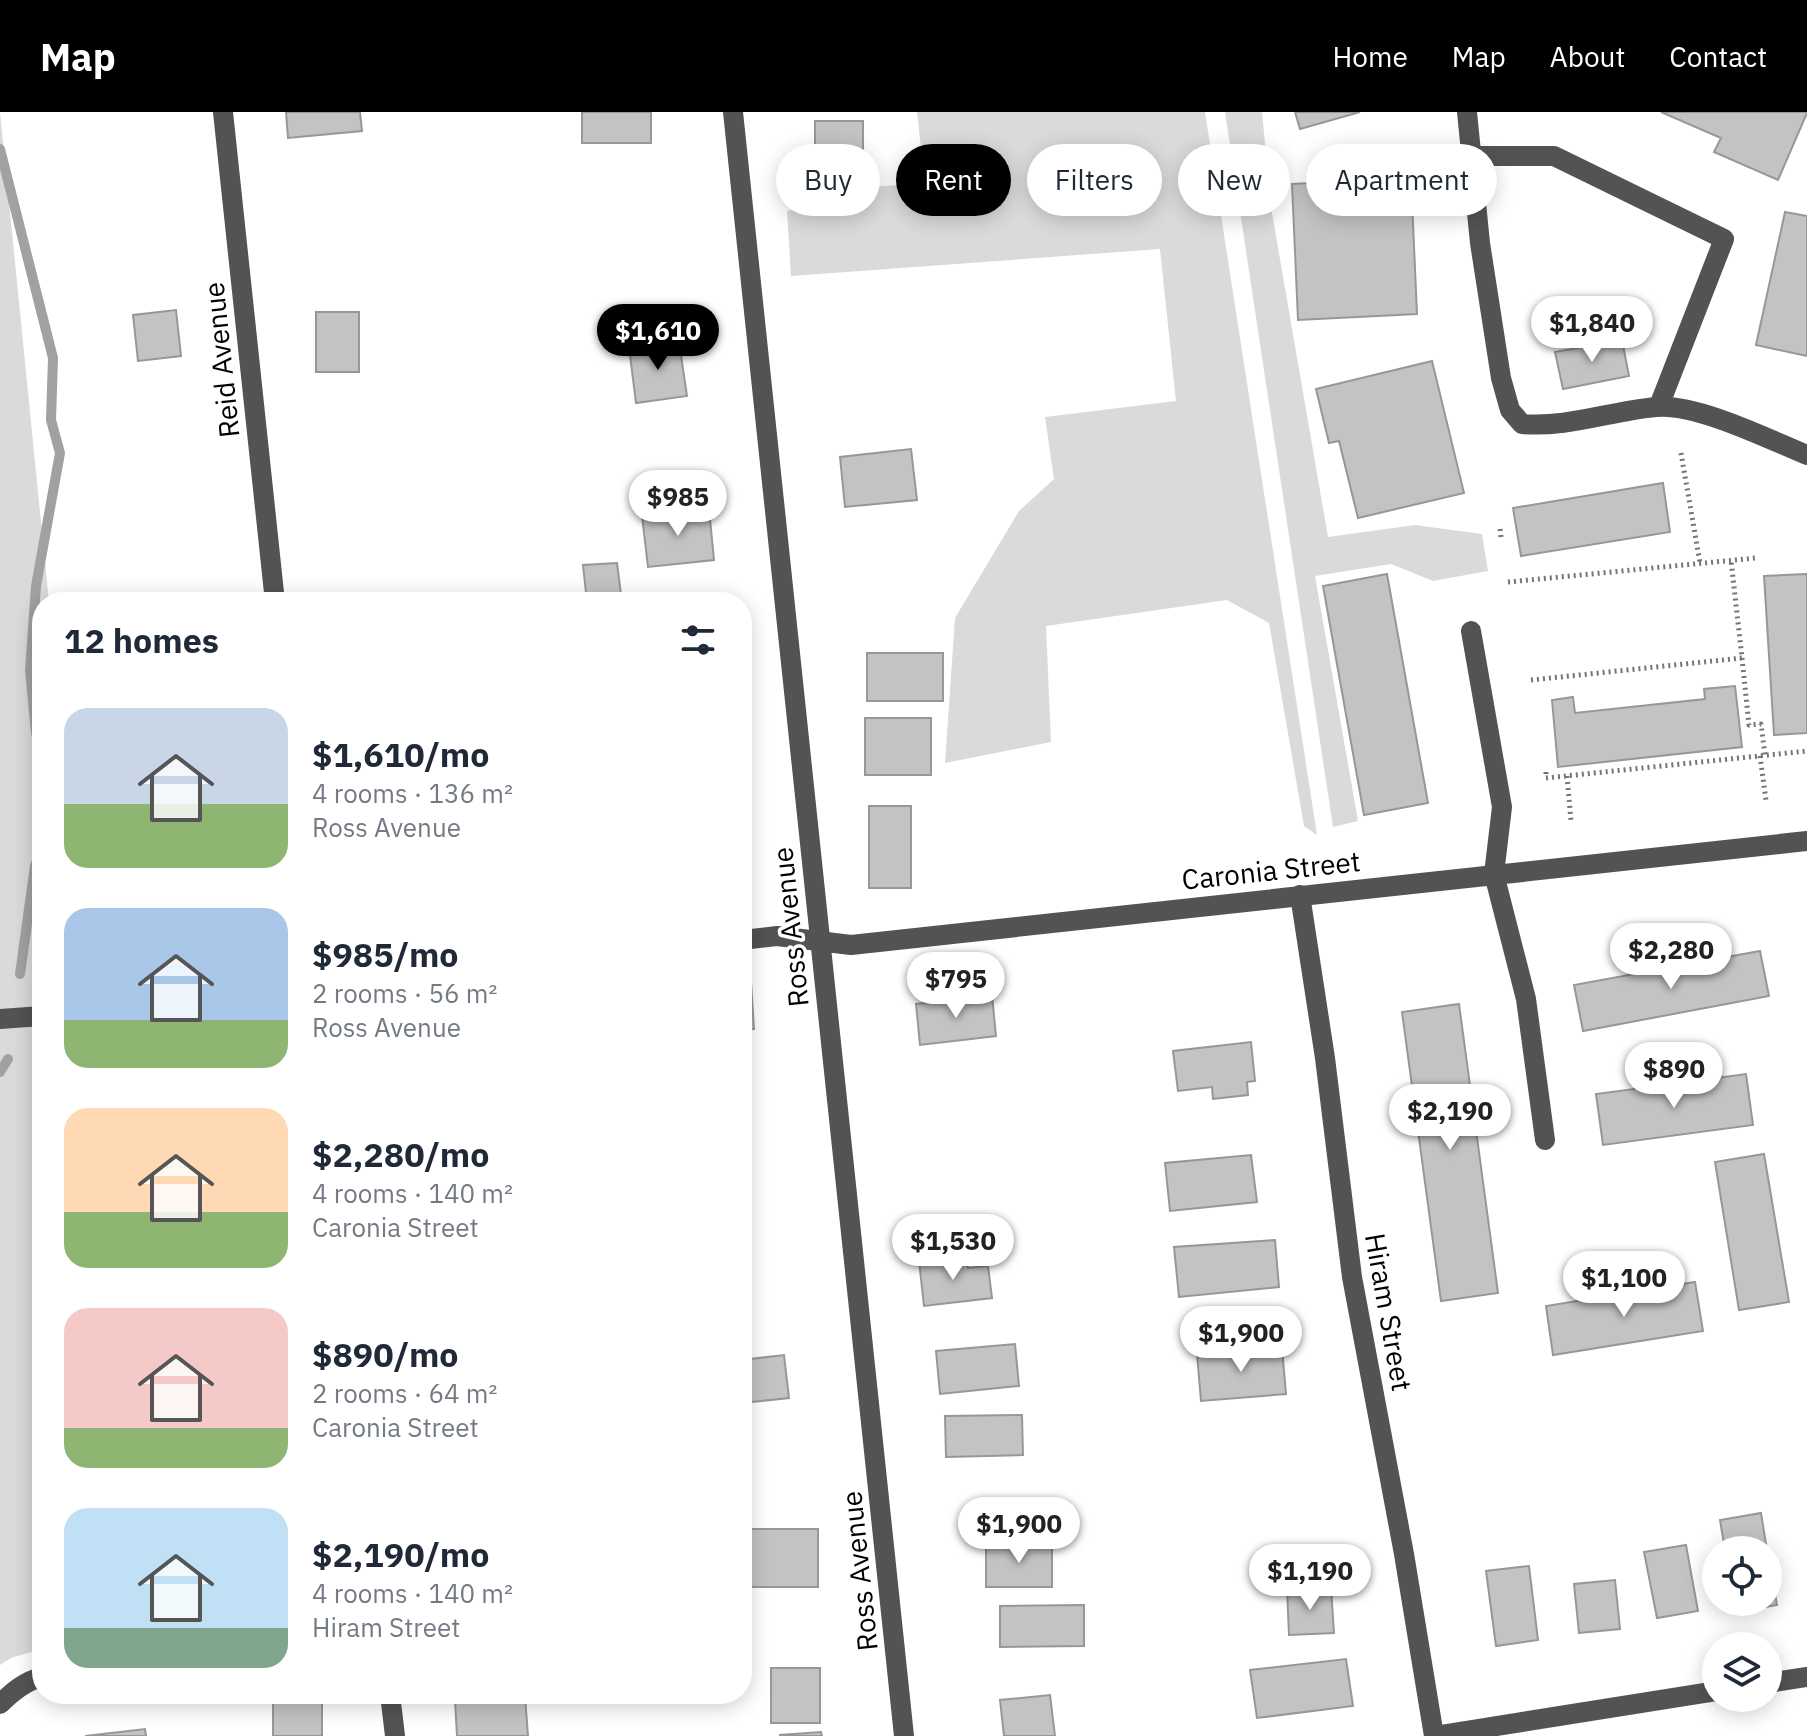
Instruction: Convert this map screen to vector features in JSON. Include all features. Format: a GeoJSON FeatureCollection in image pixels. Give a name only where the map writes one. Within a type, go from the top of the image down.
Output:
{"type":"FeatureCollection","features":[{"type":"Feature","properties":{"kind":"street","name":"Reid Avenue"},"geometry":{"type":"LineString","coordinates":[[223,112],[274,592]]}},
{"type":"Feature","properties":{"kind":"street","name":"Ross Avenue"},"geometry":{"type":"LineString","coordinates":[[733,112],[904,1736]]}},
{"type":"Feature","properties":{"kind":"street"},"geometry":{"type":"LineString","coordinates":[[1467,112],[1471,144]]}},
{"type":"Feature","properties":{"kind":"street"},"geometry":{"type":"LineString","coordinates":[[1497,156],[1554,156],[1724,239],[1659,406]]}},
{"type":"Feature","properties":{"kind":"street"},"geometry":{"type":"LineString","coordinates":[[1478,216],[1501,378],[1510,410],[1522,424],[1542,426],[1659,406],[1693,411],[1807,455]]}},
{"type":"Feature","properties":{"kind":"street"},"geometry":{"type":"LineString","coordinates":[[1471,631],[1502,807],[1494,874],[1526,999],[1545,1140]]}},
{"type":"Feature","properties":{"kind":"street","name":"Caronia Street"},"geometry":{"type":"LineString","coordinates":[[752,939],[777,936],[851,945],[1807,841]]}},
{"type":"Feature","properties":{"kind":"street","name":"Hiram Street"},"geometry":{"type":"LineString","coordinates":[[1300,895],[1325,1058],[1352,1277],[1404,1554],[1434,1736]]}},
{"type":"Feature","properties":{"kind":"street"},"geometry":{"type":"LineString","coordinates":[[0,1019],[32,1017]]}},
{"type":"Feature","properties":{"kind":"street"},"geometry":{"type":"LineString","coordinates":[[1782,1681],[1807,1677]]}},
{"type":"Feature","properties":{"kind":"street"},"geometry":{"type":"LineString","coordinates":[[0,1704],[32,1680]]}},
{"type":"Feature","properties":{"kind":"street"},"geometry":{"type":"LineString","coordinates":[[1434,1736],[1702,1693]]}},
{"type":"Feature","properties":{"kind":"street"},"geometry":{"type":"LineString","coordinates":[[391,1704],[395,1736]]}},
{"type":"Feature","properties":{"kind":"path"},"geometry":{"type":"LineString","coordinates":[[1681,453],[1700,563]]}},
{"type":"Feature","properties":{"kind":"path"},"geometry":{"type":"LineString","coordinates":[[1508,582],[1756,558]]}},
{"type":"Feature","properties":{"kind":"path"},"geometry":{"type":"LineString","coordinates":[[1731,560],[1749,725],[1761,724],[1766,800]]}},
{"type":"Feature","properties":{"kind":"path"},"geometry":{"type":"LineString","coordinates":[[1531,680],[1742,658]]}},
{"type":"Feature","properties":{"kind":"path"},"geometry":{"type":"LineString","coordinates":[[1546,772],[1546,778],[1807,751]]}},
{"type":"Feature","properties":{"kind":"path"},"geometry":{"type":"LineString","coordinates":[[1567,776],[1571,821]]}},
{"type":"Feature","properties":{"kind":"shaded area"},"geometry":{"type":"Polygon","coordinates":[[[0,112],[48,592],[32,592],[32,1652],[0,1665],[0,112]]]}},
{"type":"Feature","properties":{"kind":"shaded area"},"geometry":{"type":"Polygon","coordinates":[[[917,112],[1205,112],[1210,144],[1178,144],[1178,216],[1221,216],[1317,835],[1304,826],[1269,623],[1227,600],[1046,626],[1051,742],[945,763],[955,618],[1019,511],[1054,479],[1045,417],[1176,401],[1160,249],[791,276],[787,216],[880,216],[880,186],[896,185],[896,216],[1011,216],[1011,144],[921,144],[917,112]]]}},
{"type":"Feature","properties":{"kind":"shaded area"},"geometry":{"type":"Polygon","coordinates":[[[1225,112],[1262,112],[1265,144],[1230,144],[1225,112]]]}},
{"type":"Feature","properties":{"kind":"shaded area"},"geometry":{"type":"Polygon","coordinates":[[[1241,216],[1273,216],[1328,537],[1415,525],[1482,534],[1488,571],[1433,581],[1391,564],[1315,576],[1358,821],[1333,827],[1241,216]]]}},
{"type":"Feature","properties":{"kind":"building"},"geometry":{"type":"Polygon","coordinates":[[[286,112],[360,112],[362,131],[288,138],[286,112]]]}},
{"type":"Feature","properties":{"kind":"building"},"geometry":{"type":"Polygon","coordinates":[[[582,112],[651,112],[651,143],[582,143],[582,112]]]}},
{"type":"Feature","properties":{"kind":"building"},"geometry":{"type":"Polygon","coordinates":[[[1295,112],[1360,112],[1300,129],[1295,112]]]}},
{"type":"Feature","properties":{"kind":"building"},"geometry":{"type":"Polygon","coordinates":[[[1661,112],[1807,113],[1778,180],[1714,152],[1721,138],[1661,112]]]}},
{"type":"Feature","properties":{"kind":"building"},"geometry":{"type":"Polygon","coordinates":[[[815,121],[863,121],[863,144],[815,144],[815,121]]]}},
{"type":"Feature","properties":{"kind":"building"},"geometry":{"type":"Polygon","coordinates":[[[1306,183],[1306,216],[1413,216],[1417,314],[1298,320],[1292,184],[1306,183]]]}},
{"type":"Feature","properties":{"kind":"building"},"geometry":{"type":"Polygon","coordinates":[[[1785,212],[1807,216],[1807,356],[1756,345],[1785,212]]]}},
{"type":"Feature","properties":{"kind":"building"},"geometry":{"type":"Polygon","coordinates":[[[176,310],[181,356],[138,361],[133,315],[176,310]]]}},
{"type":"Feature","properties":{"kind":"building"},"geometry":{"type":"Polygon","coordinates":[[[316,312],[359,312],[359,372],[316,372],[316,312]]]}},
{"type":"Feature","properties":{"kind":"building"},"geometry":{"type":"Polygon","coordinates":[[[1622,340],[1629,376],[1563,389],[1555,352],[1622,340]]]}},
{"type":"Feature","properties":{"kind":"building"},"geometry":{"type":"Polygon","coordinates":[[[679,342],[687,396],[636,403],[629,347],[679,342]]]}},
{"type":"Feature","properties":{"kind":"building"},"geometry":{"type":"Polygon","coordinates":[[[1432,361],[1464,493],[1358,518],[1339,441],[1329,443],[1316,389],[1432,361]]]}},
{"type":"Feature","properties":{"kind":"building"},"geometry":{"type":"Polygon","coordinates":[[[911,449],[917,500],[845,507],[840,457],[911,449]]]}},
{"type":"Feature","properties":{"kind":"building"},"geometry":{"type":"Polygon","coordinates":[[[1663,483],[1670,532],[1521,556],[1513,508],[1663,483]]]}},
{"type":"Feature","properties":{"kind":"building"},"geometry":{"type":"Polygon","coordinates":[[[709,509],[714,560],[648,567],[642,516],[709,509]]]}},
{"type":"Feature","properties":{"kind":"building"},"geometry":{"type":"Polygon","coordinates":[[[617,563],[621,592],[586,592],[583,565],[617,563]]]}},
{"type":"Feature","properties":{"kind":"building"},"geometry":{"type":"Polygon","coordinates":[[[1387,574],[1428,803],[1364,815],[1323,586],[1387,574]]]}},
{"type":"Feature","properties":{"kind":"building"},"geometry":{"type":"Polygon","coordinates":[[[1807,574],[1807,733],[1774,735],[1764,576],[1807,574]]]}},
{"type":"Feature","properties":{"kind":"building"},"geometry":{"type":"Polygon","coordinates":[[[867,653],[943,653],[943,701],[867,701],[867,653]]]}},
{"type":"Feature","properties":{"kind":"building"},"geometry":{"type":"Polygon","coordinates":[[[1735,686],[1742,747],[1558,767],[1552,700],[1573,697],[1575,713],[1705,699],[1704,689],[1735,686]]]}},
{"type":"Feature","properties":{"kind":"building"},"geometry":{"type":"Polygon","coordinates":[[[865,718],[931,718],[931,775],[865,775],[865,718]]]}},
{"type":"Feature","properties":{"kind":"building"},"geometry":{"type":"Polygon","coordinates":[[[869,806],[911,806],[911,888],[869,888],[869,806]]]}},
{"type":"Feature","properties":{"kind":"building"},"geometry":{"type":"Polygon","coordinates":[[[1760,951],[1769,996],[1583,1031],[1574,985],[1760,951]]]}},
{"type":"Feature","properties":{"kind":"building"},"geometry":{"type":"Polygon","coordinates":[[[992,995],[996,1036],[920,1045],[916,1004],[992,995]]]}},
{"type":"Feature","properties":{"kind":"building"},"geometry":{"type":"Polygon","coordinates":[[[1459,1004],[1498,1293],[1441,1301],[1402,1012],[1459,1004]]]}},
{"type":"Feature","properties":{"kind":"building"},"geometry":{"type":"Polygon","coordinates":[[[1251,1042],[1255,1081],[1247,1082],[1248,1095],[1213,1099],[1212,1087],[1178,1091],[1173,1051],[1251,1042]]]}},
{"type":"Feature","properties":{"kind":"building"},"geometry":{"type":"Polygon","coordinates":[[[1746,1074],[1753,1125],[1603,1145],[1596,1094],[1746,1074]]]}},
{"type":"Feature","properties":{"kind":"building"},"geometry":{"type":"Polygon","coordinates":[[[1764,1154],[1789,1302],[1739,1310],[1715,1162],[1764,1154]]]}},
{"type":"Feature","properties":{"kind":"building"},"geometry":{"type":"Polygon","coordinates":[[[1251,1155],[1257,1202],[1170,1211],[1165,1163],[1251,1155]]]}},
{"type":"Feature","properties":{"kind":"building"},"geometry":{"type":"Polygon","coordinates":[[[1275,1240],[1279,1287],[1179,1297],[1174,1247],[1275,1240]]]}},
{"type":"Feature","properties":{"kind":"building"},"geometry":{"type":"Polygon","coordinates":[[[967,1257],[968,1268],[988,1266],[992,1298],[924,1306],[919,1261],[967,1257]]]}},
{"type":"Feature","properties":{"kind":"building"},"geometry":{"type":"Polygon","coordinates":[[[1695,1282],[1703,1331],[1553,1355],[1546,1306],[1695,1282]]]}},
{"type":"Feature","properties":{"kind":"building"},"geometry":{"type":"Polygon","coordinates":[[[1015,1344],[1019,1386],[940,1394],[936,1351],[1015,1344]]]}},
{"type":"Feature","properties":{"kind":"building"},"geometry":{"type":"Polygon","coordinates":[[[1282,1348],[1286,1394],[1201,1401],[1197,1354],[1282,1348]]]}},
{"type":"Feature","properties":{"kind":"building"},"geometry":{"type":"Polygon","coordinates":[[[784,1355],[789,1398],[752,1402],[752,1359],[784,1355]]]}},
{"type":"Feature","properties":{"kind":"building"},"geometry":{"type":"Polygon","coordinates":[[[1022,1415],[1023,1455],[946,1457],[945,1416],[1022,1415]]]}},
{"type":"Feature","properties":{"kind":"building"},"geometry":{"type":"Polygon","coordinates":[[[1761,1513],[1765,1536],[1723,1536],[1720,1520],[1761,1513]]]}},
{"type":"Feature","properties":{"kind":"building"},"geometry":{"type":"Polygon","coordinates":[[[752,1529],[818,1529],[818,1587],[752,1587],[752,1529]]]}},
{"type":"Feature","properties":{"kind":"building"},"geometry":{"type":"Polygon","coordinates":[[[986,1543],[1052,1543],[1052,1587],[986,1587],[986,1543]]]}},
{"type":"Feature","properties":{"kind":"building"},"geometry":{"type":"Polygon","coordinates":[[[1686,1545],[1698,1611],[1657,1618],[1644,1552],[1686,1545]]]}},
{"type":"Feature","properties":{"kind":"building"},"geometry":{"type":"Polygon","coordinates":[[[1529,1566],[1538,1640],[1496,1646],[1486,1571],[1529,1566]]]}},
{"type":"Feature","properties":{"kind":"building"},"geometry":{"type":"Polygon","coordinates":[[[1615,1580],[1620,1629],[1579,1633],[1574,1584],[1615,1580]]]}},
{"type":"Feature","properties":{"kind":"building"},"geometry":{"type":"Polygon","coordinates":[[[1331,1588],[1334,1633],[1289,1635],[1287,1590],[1331,1588]]]}},
{"type":"Feature","properties":{"kind":"building"},"geometry":{"type":"Polygon","coordinates":[[[1084,1605],[1084,1646],[1000,1647],[1000,1606],[1084,1605]]]}},
{"type":"Feature","properties":{"kind":"building"},"geometry":{"type":"Polygon","coordinates":[[[1346,1659],[1353,1706],[1257,1718],[1250,1670],[1346,1659]]]}},
{"type":"Feature","properties":{"kind":"building"},"geometry":{"type":"Polygon","coordinates":[[[771,1668],[820,1668],[820,1723],[771,1723],[771,1668]]]}},
{"type":"Feature","properties":{"kind":"building"},"geometry":{"type":"Polygon","coordinates":[[[1050,1695],[1055,1736],[1004,1736],[1000,1700],[1050,1695]]]}},
{"type":"Feature","properties":{"kind":"building"},"geometry":{"type":"Polygon","coordinates":[[[273,1704],[322,1704],[322,1736],[273,1736],[273,1704]]]}},
{"type":"Feature","properties":{"kind":"building"},"geometry":{"type":"Polygon","coordinates":[[[455,1704],[526,1704],[528,1736],[457,1736],[455,1704]]]}},
{"type":"Feature","properties":{"kind":"building"},"geometry":{"type":"Polygon","coordinates":[[[145,1729],[146,1736],[85,1736],[145,1729]]]}},
{"type":"Feature","properties":{"kind":"building"},"geometry":{"type":"Polygon","coordinates":[[[821,1732],[822,1736],[780,1736],[780,1735],[821,1732]]]}},
{"type":"Feature","properties":{"kind":"waterway"},"geometry":{"type":"LineString","coordinates":[[0,149],[53,358],[51,420],[60,453],[36,592]]}},
{"type":"Feature","properties":{"kind":"waterway"},"geometry":{"type":"LineString","coordinates":[[32,642],[32,691]]}},
{"type":"Feature","properties":{"kind":"waterway"},"geometry":{"type":"LineString","coordinates":[[20,974],[32,888]]}},
{"type":"Feature","properties":{"kind":"waterway"},"geometry":{"type":"LineString","coordinates":[[0,1072],[8,1059]]}}]}
